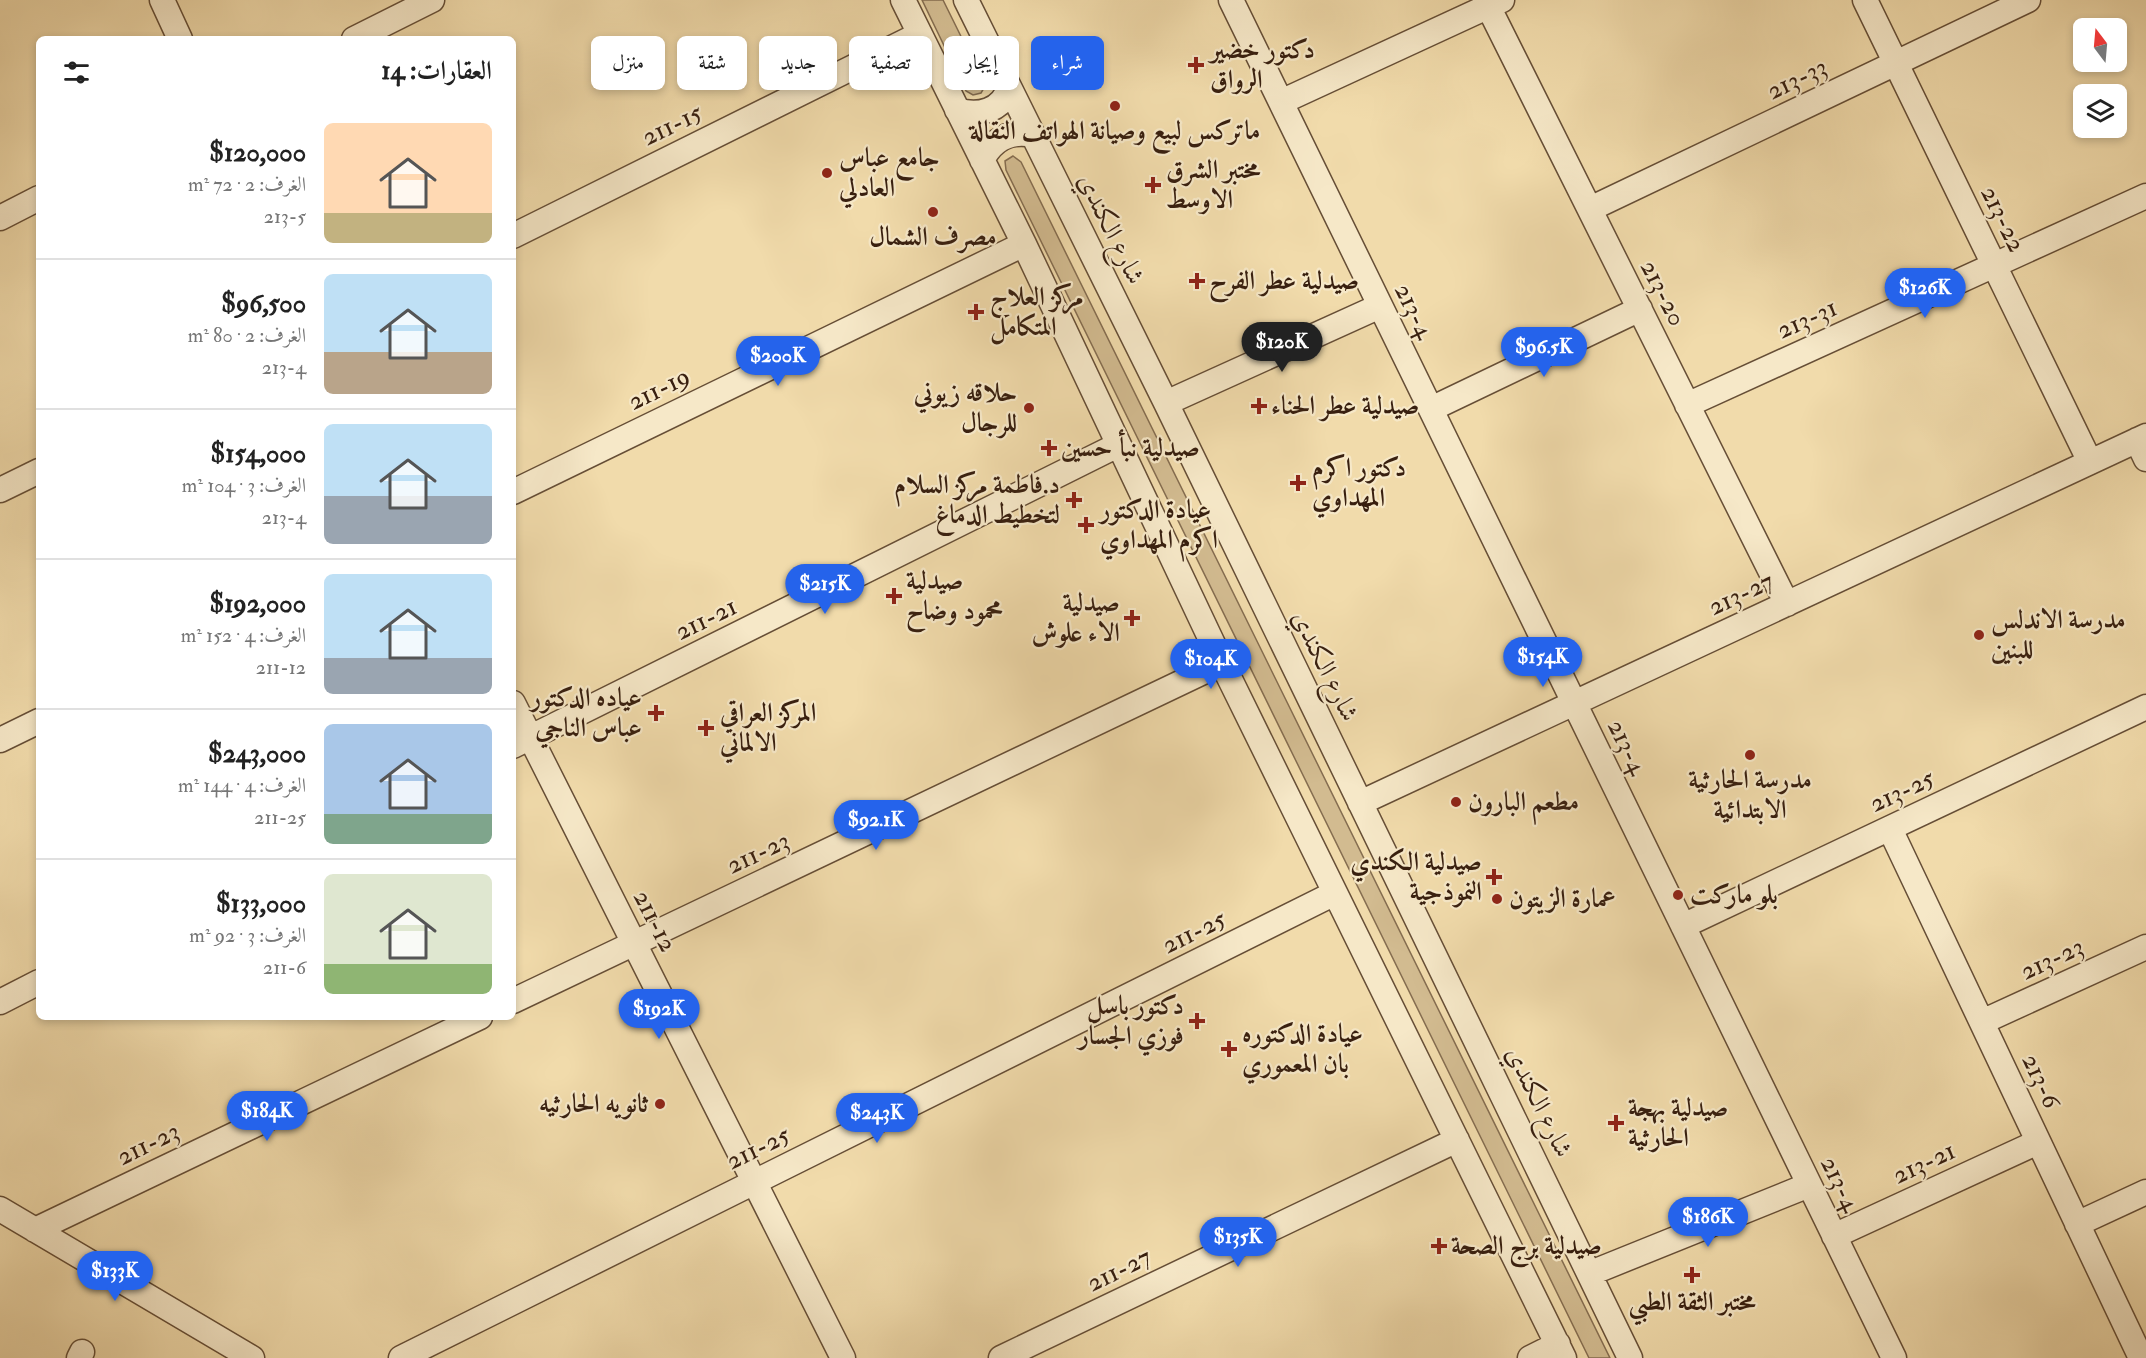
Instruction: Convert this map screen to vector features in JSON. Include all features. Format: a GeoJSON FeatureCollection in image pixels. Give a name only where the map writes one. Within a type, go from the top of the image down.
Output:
{"type":"FeatureCollection","features":[{"type":"Feature","properties":{"kind":"street"},"geometry":{"type":"LineString","coordinates":[[162,0],[179,36]]}},
{"type":"Feature","properties":{"kind":"street"},"geometry":{"type":"LineString","coordinates":[[360,36],[432,0]]}},
{"type":"Feature","properties":{"kind":"street"},"geometry":{"type":"LineString","coordinates":[[903,0],[1024,244],[1222,663],[1561,1351],[1530,1358]]}},
{"type":"Feature","properties":{"kind":"street","name":"شارع الكندي"},"geometry":{"type":"LineString","coordinates":[[966,0],[983,36]]}},
{"type":"Feature","properties":{"kind":"street","name":"213-4"},"geometry":{"type":"LineString","coordinates":[[1231,0],[1894,1358]]}},
{"type":"Feature","properties":{"kind":"street","name":"213-22"},"geometry":{"type":"LineString","coordinates":[[1865,0],[2090,462]]}},
{"type":"Feature","properties":{"kind":"street","name":"213-33"},"geometry":{"type":"LineString","coordinates":[[1590,209],[2028,0]]}},
{"type":"Feature","properties":{"kind":"street"},"geometry":{"type":"LineString","coordinates":[[1281,102],[1495,3]]}},
{"type":"Feature","properties":{"kind":"street","name":"213-20"},"geometry":{"type":"LineString","coordinates":[[1495,3],[1590,209],[1787,604]]}},
{"type":"Feature","properties":{"kind":"street","name":"211-15"},"geometry":{"type":"LineString","coordinates":[[516,235],[920,34]]}},
{"type":"Feature","properties":{"kind":"street"},"geometry":{"type":"LineString","coordinates":[[957,110],[984,112],[1000,103],[1007,90]]}},
{"type":"Feature","properties":{"kind":"street","name":"شارع الكندي"},"geometry":{"type":"LineString","coordinates":[[1009,90],[1166,403],[1591,1273],[1630,1358]]}},
{"type":"Feature","properties":{"kind":"street"},"geometry":{"type":"LineString","coordinates":[[982,160],[994,143],[1002,137],[1023,133],[1033,135]]}},
{"type":"Feature","properties":{"kind":"street","name":"213-31"},"geometry":{"type":"LineString","coordinates":[[1688,405],[2146,196]]}},
{"type":"Feature","properties":{"kind":"street"},"geometry":{"type":"LineString","coordinates":[[0,218],[36,200]]}},
{"type":"Feature","properties":{"kind":"street","name":"211-19"},"geometry":{"type":"LineString","coordinates":[[516,491],[1024,244]]}},
{"type":"Feature","properties":{"kind":"street"},"geometry":{"type":"LineString","coordinates":[[1166,403],[1380,306]]}},
{"type":"Feature","properties":{"kind":"street"},"geometry":{"type":"LineString","coordinates":[[1431,410],[1640,309]]}},
{"type":"Feature","properties":{"kind":"street","name":"213-27"},"geometry":{"type":"LineString","coordinates":[[1360,804],[2090,462],[2143,445]]}},
{"type":"Feature","properties":{"kind":"street","name":"211-21"},"geometry":{"type":"LineString","coordinates":[[522,742],[1118,446]]}},
{"type":"Feature","properties":{"kind":"street"},"geometry":{"type":"LineString","coordinates":[[0,490],[36,472]]}},
{"type":"Feature","properties":{"kind":"street","name":"211-23"},"geometry":{"type":"LineString","coordinates":[[516,1000],[1222,663]]}},
{"type":"Feature","properties":{"kind":"street","name":"213-25"},"geometry":{"type":"LineString","coordinates":[[1683,926],[2146,707]]}},
{"type":"Feature","properties":{"kind":"street","name":"211-12"},"geometry":{"type":"LineString","coordinates":[[516,716],[522,742],[634,944],[843,1358]]}},
{"type":"Feature","properties":{"kind":"street"},"geometry":{"type":"LineString","coordinates":[[0,740],[36,722]]}},
{"type":"Feature","properties":{"kind":"street","name":"213-6"},"geometry":{"type":"LineString","coordinates":[[1890,829],[2141,1358]]}},
{"type":"Feature","properties":{"kind":"street","name":"211-25"},"geometry":{"type":"LineString","coordinates":[[401,1358],[1335,893]]}},
{"type":"Feature","properties":{"kind":"street","name":"213-23"},"geometry":{"type":"LineString","coordinates":[[1982,1022],[2146,947]]}},
{"type":"Feature","properties":{"kind":"street"},"geometry":{"type":"LineString","coordinates":[[0,1002],[36,984]]}},
{"type":"Feature","properties":{"kind":"street","name":"211-23"},"geometry":{"type":"LineString","coordinates":[[35,1230],[474,1020]]}},
{"type":"Feature","properties":{"kind":"street","name":"211-27"},"geometry":{"type":"LineString","coordinates":[[1001,1358],[1457,1140]]}},
{"type":"Feature","properties":{"kind":"street","name":"213-21"},"geometry":{"type":"LineString","coordinates":[[1834,1236],[2038,1142]]}},
{"type":"Feature","properties":{"kind":"street"},"geometry":{"type":"LineString","coordinates":[[1591,1273],[1809,1185]]}},
{"type":"Feature","properties":{"kind":"street"},"geometry":{"type":"LineString","coordinates":[[2077,1224],[2146,1192]]}},
{"type":"Feature","properties":{"kind":"street"},"geometry":{"type":"LineString","coordinates":[[0,1209],[252,1358]]}},
{"type":"Feature","properties":{"kind":"shaded area"},"geometry":{"type":"Polygon","coordinates":[[[922,0],[943,0],[961,36],[944,36],[944,46],[922,0]]]}},
{"type":"Feature","properties":{"kind":"shaded area"},"geometry":{"type":"Polygon","coordinates":[[[983,90],[981,93],[973,95],[966,91],[983,90]]]}},
{"type":"Feature","properties":{"kind":"shaded area"},"geometry":{"type":"Polygon","coordinates":[[[1013,156],[1021,162],[1610,1358],[1589,1358],[1006,170],[1005,161],[1013,156]]]}},
{"type":"Feature","properties":{"kind":"place","name":"دكتور خضير الرواق"},"geometry":{"type":"Point","coordinates":[1196,65]}},
{"type":"Feature","properties":{"kind":"place","name":"ماتركس لبيع وصيانة الهواتف النقالة"},"geometry":{"type":"Point","coordinates":[1115,106]}},
{"type":"Feature","properties":{"kind":"place","name":"جامع عباس العادلي"},"geometry":{"type":"Point","coordinates":[827,173]}},
{"type":"Feature","properties":{"kind":"place","name":"مختبر الشرق الاوسط"},"geometry":{"type":"Point","coordinates":[1153,185]}},
{"type":"Feature","properties":{"kind":"place","name":"مصرف الشمال"},"geometry":{"type":"Point","coordinates":[933,212]}},
{"type":"Feature","properties":{"kind":"place","name":"صيدلية عطر الفرح"},"geometry":{"type":"Point","coordinates":[1197,281]}},
{"type":"Feature","properties":{"kind":"place","name":"مركز العلاج المتكامل"},"geometry":{"type":"Point","coordinates":[976,312]}},
{"type":"Feature","properties":{"kind":"place","name":"صيدلية عطر الحناء"},"geometry":{"type":"Point","coordinates":[1259,406]}},
{"type":"Feature","properties":{"kind":"place","name":"حلاقه زيوني للرجال"},"geometry":{"type":"Point","coordinates":[1029,408]}},
{"type":"Feature","properties":{"kind":"place","name":"صيدلية نبأ حسين"},"geometry":{"type":"Point","coordinates":[1049,448]}},
{"type":"Feature","properties":{"kind":"place","name":"دكتور اكرم المهداوي"},"geometry":{"type":"Point","coordinates":[1298,483]}},
{"type":"Feature","properties":{"kind":"place","name":"د.فاطمة مركز السلام لتخطيط الدماغ"},"geometry":{"type":"Point","coordinates":[1074,500]}},
{"type":"Feature","properties":{"kind":"place","name":"عيادة الدكتور اكرم المهداوي"},"geometry":{"type":"Point","coordinates":[1086,525]}},
{"type":"Feature","properties":{"kind":"place","name":"صيدلية محمود وضاح"},"geometry":{"type":"Point","coordinates":[894,596]}},
{"type":"Feature","properties":{"kind":"place","name":"صيدلية الاء علوش"},"geometry":{"type":"Point","coordinates":[1132,618]}},
{"type":"Feature","properties":{"kind":"place","name":"مدرسة الاندلس للبنين"},"geometry":{"type":"Point","coordinates":[1979,635]}},
{"type":"Feature","properties":{"kind":"place","name":"عياده الدكتور عباس الناجي"},"geometry":{"type":"Point","coordinates":[656,713]}},
{"type":"Feature","properties":{"kind":"place","name":"المركز العراقي الالماني"},"geometry":{"type":"Point","coordinates":[706,728]}},
{"type":"Feature","properties":{"kind":"place","name":"مدرسة الحارثية الابتدائية"},"geometry":{"type":"Point","coordinates":[1750,755]}},
{"type":"Feature","properties":{"kind":"place","name":"مطعم البارون"},"geometry":{"type":"Point","coordinates":[1456,802]}},
{"type":"Feature","properties":{"kind":"place","name":"صيدلية الكندي النموذجية"},"geometry":{"type":"Point","coordinates":[1494,877]}},
{"type":"Feature","properties":{"kind":"place","name":"بلو ماركت"},"geometry":{"type":"Point","coordinates":[1678,895]}},
{"type":"Feature","properties":{"kind":"place","name":"عمارة الزيتون"},"geometry":{"type":"Point","coordinates":[1497,899]}},
{"type":"Feature","properties":{"kind":"place","name":"دكتور باسل فوزي الجسار"},"geometry":{"type":"Point","coordinates":[1197,1021]}},
{"type":"Feature","properties":{"kind":"place","name":"عيادة الدكتوره بان المعموري"},"geometry":{"type":"Point","coordinates":[1229,1049]}},
{"type":"Feature","properties":{"kind":"place","name":"ثانويه الحارثيه"},"geometry":{"type":"Point","coordinates":[660,1104]}},
{"type":"Feature","properties":{"kind":"place","name":"صيدلية بهجة الحارثية"},"geometry":{"type":"Point","coordinates":[1616,1123]}},
{"type":"Feature","properties":{"kind":"place","name":"صيدلية برج الصحة"},"geometry":{"type":"Point","coordinates":[1439,1246]}},
{"type":"Feature","properties":{"kind":"place","name":"مختبر الثقة الطبي"},"geometry":{"type":"Point","coordinates":[1692,1275]}}]}
